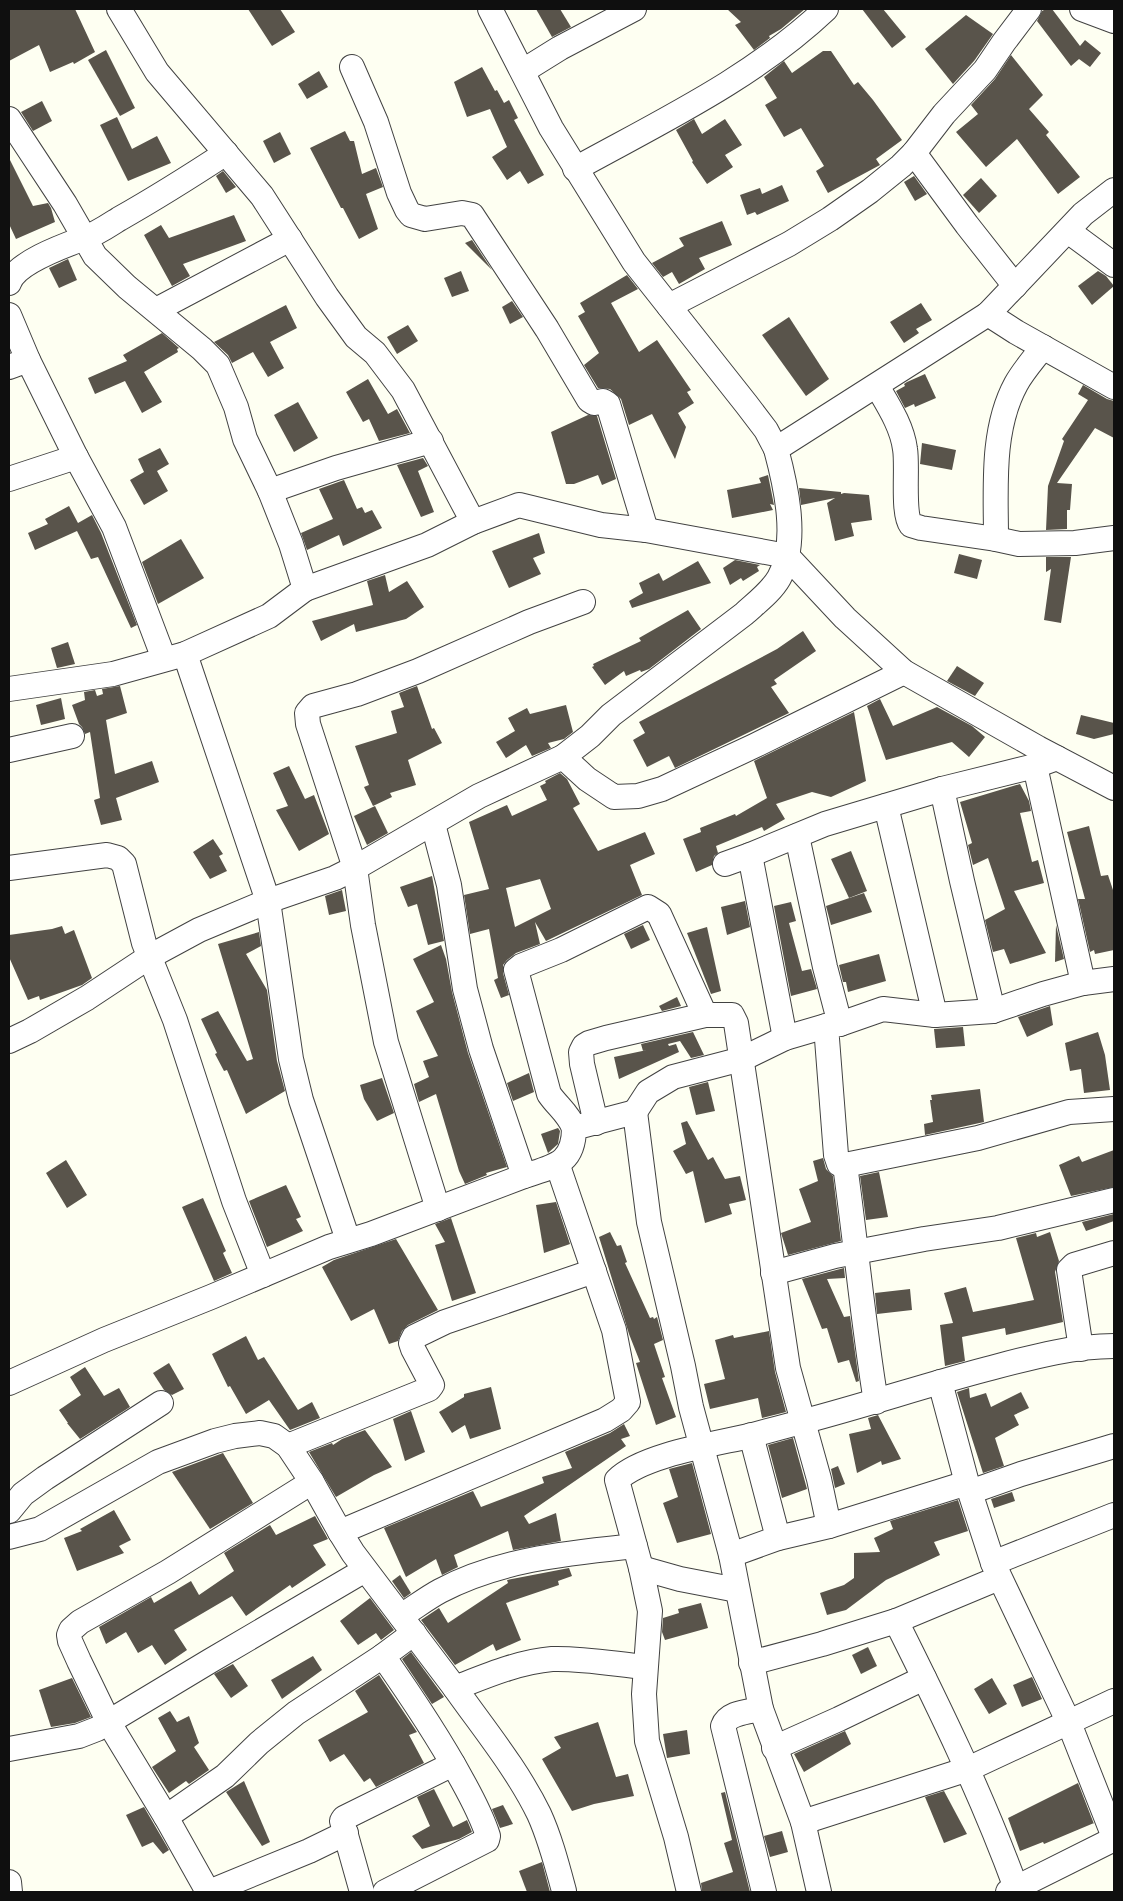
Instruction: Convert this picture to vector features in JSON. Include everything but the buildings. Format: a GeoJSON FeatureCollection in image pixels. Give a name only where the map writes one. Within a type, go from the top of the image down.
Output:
{"type":"FeatureCollection","features":[{"type":"Feature","properties":{"kind":"street"},"geometry":{"type":"LineString","coordinates":[[119,9],[157,72],[262,196],[327,297],[356,337],[375,353],[403,390],[473,522]]}},
{"type":"Feature","properties":{"kind":"street"},"geometry":{"type":"LineString","coordinates":[[9,1041],[87,998],[149,957],[200,930],[268,901],[335,878],[433,824],[479,796],[563,757],[590,736],[611,714],[744,614],[765,596],[779,578],[787,556],[790,534],[783,474],[776,449],[766,430],[634,262],[551,128],[490,9]]}},
{"type":"Feature","properties":{"kind":"street"},"geometry":{"type":"LineString","coordinates":[[523,71],[560,48],[634,9]]}},
{"type":"Feature","properties":{"kind":"street"},"geometry":{"type":"LineString","coordinates":[[575,169],[718,91],[767,58],[826,9]]}},
{"type":"Feature","properties":{"kind":"street"},"geometry":{"type":"LineString","coordinates":[[669,306],[789,244],[830,219],[870,191],[914,153],[944,114],[985,70],[1028,9]]}},
{"type":"Feature","properties":{"kind":"street"},"geometry":{"type":"LineString","coordinates":[[1082,9],[1114,21]]}},
{"type":"Feature","properties":{"kind":"street"},"geometry":{"type":"LineString","coordinates":[[352,67],[376,122],[399,193],[407,210],[418,218],[425,219],[462,213],[472,215],[547,329],[590,400],[594,403],[603,401],[608,404],[646,530]]}},
{"type":"Feature","properties":{"kind":"street"},"geometry":{"type":"LineString","coordinates":[[9,120],[65,204],[95,256],[120,281],[202,349],[218,366],[236,407],[245,439],[270,491],[291,544],[305,588]]}},
{"type":"Feature","properties":{"kind":"street"},"geometry":{"type":"LineString","coordinates":[[9,283],[11,277],[20,269],[62,246],[84,239],[164,194],[226,152]]}},
{"type":"Feature","properties":{"kind":"street"},"geometry":{"type":"LineString","coordinates":[[914,153],[967,225],[1016,286]]}},
{"type":"Feature","properties":{"kind":"street"},"geometry":{"type":"LineString","coordinates":[[776,449],[988,314],[1083,214],[1114,190]]}},
{"type":"Feature","properties":{"kind":"street"},"geometry":{"type":"LineString","coordinates":[[1068,231],[1114,265]]}},
{"type":"Feature","properties":{"kind":"street"},"geometry":{"type":"LineString","coordinates":[[156,310],[290,239]]}},
{"type":"Feature","properties":{"kind":"street"},"geometry":{"type":"LineString","coordinates":[[988,314],[1114,386]]}},
{"type":"Feature","properties":{"kind":"street"},"geometry":{"type":"LineString","coordinates":[[9,315],[18,363],[76,457],[114,527],[175,657],[268,901],[291,1060],[301,1100],[348,1240]]}},
{"type":"Feature","properties":{"kind":"street"},"geometry":{"type":"LineString","coordinates":[[996,539],[996,475],[999,436],[1005,412],[1016,383],[1043,347]]}},
{"type":"Feature","properties":{"kind":"street"},"geometry":{"type":"LineString","coordinates":[[877,386],[896,420],[905,448],[907,516],[908,522],[913,526],[1019,544],[1043,544],[1114,538]]}},
{"type":"Feature","properties":{"kind":"street"},"geometry":{"type":"LineString","coordinates":[[270,491],[336,468],[431,441]]}},
{"type":"Feature","properties":{"kind":"street"},"geometry":{"type":"LineString","coordinates":[[9,479],[76,457]]}},
{"type":"Feature","properties":{"kind":"street"},"geometry":{"type":"LineString","coordinates":[[9,688],[113,674],[175,657],[269,616],[305,588],[427,545],[473,522],[519,505],[601,525],[646,530],[787,556],[845,618],[886,658],[904,672],[1046,762],[1114,788]]}},
{"type":"Feature","properties":{"kind":"street"},"geometry":{"type":"LineString","coordinates":[[438,1209],[386,1042],[363,925],[355,868],[306,718],[308,710],[313,706],[357,694],[418,671],[529,622],[583,602]]}},
{"type":"Feature","properties":{"kind":"street"},"geometry":{"type":"LineString","coordinates":[[563,757],[587,779],[614,797],[638,796],[662,788],[754,746],[904,672]]}},
{"type":"Feature","properties":{"kind":"street"},"geometry":{"type":"LineString","coordinates":[[9,750],[72,736]]}},
{"type":"Feature","properties":{"kind":"street"},"geometry":{"type":"LineString","coordinates":[[725,864],[825,824],[1046,762]]}},
{"type":"Feature","properties":{"kind":"street"},"geometry":{"type":"LineString","coordinates":[[1046,762],[1083,983]]}},
{"type":"Feature","properties":{"kind":"street"},"geometry":{"type":"LineString","coordinates":[[942,790],[993,1011]]}},
{"type":"Feature","properties":{"kind":"street"},"geometry":{"type":"LineString","coordinates":[[886,806],[935,1015]]}},
{"type":"Feature","properties":{"kind":"street"},"geometry":{"type":"LineString","coordinates":[[433,824],[449,885],[468,998],[481,1049],[524,1176]]}},
{"type":"Feature","properties":{"kind":"street"},"geometry":{"type":"LineString","coordinates":[[797,836],[823,959],[833,1025],[837,1162],[845,1165],[978,1138],[1069,1112],[1114,1109]]}},
{"type":"Feature","properties":{"kind":"street"},"geometry":{"type":"LineString","coordinates":[[9,868],[107,855],[118,858],[124,864],[144,943],[175,1020],[234,1201],[263,1276]]}},
{"type":"Feature","properties":{"kind":"street"},"geometry":{"type":"LineString","coordinates":[[750,855],[784,1038]]}},
{"type":"Feature","properties":{"kind":"street"},"geometry":{"type":"LineString","coordinates":[[635,1112],[585,1126],[570,1118],[555,1103],[550,1094],[516,975],[518,968],[561,950],[648,907],[659,914],[705,1015]]}},
{"type":"Feature","properties":{"kind":"street"},"geometry":{"type":"LineString","coordinates":[[819,1892],[803,1822],[761,1709],[731,1555],[703,1446],[691,1408],[649,1222],[635,1112],[648,1092],[673,1077],[742,1058],[784,1038],[883,1009],[935,1015],[993,1011],[1083,983],[1114,979]]}},
{"type":"Feature","properties":{"kind":"street"},"geometry":{"type":"LineString","coordinates":[[9,1383],[104,1340],[263,1276],[299,1259],[524,1176],[558,1166],[566,1157],[585,1126],[581,1052],[584,1046],[606,1038],[705,1015],[732,1015],[742,1058],[788,1368],[819,1480],[829,1526]]}},
{"type":"Feature","properties":{"kind":"street"},"geometry":{"type":"LineString","coordinates":[[845,1165],[857,1252],[865,1334],[876,1402]]}},
{"type":"Feature","properties":{"kind":"street"},"geometry":{"type":"LineString","coordinates":[[340,1532],[605,1420],[626,1406],[628,1402],[616,1338],[558,1166]]}},
{"type":"Feature","properties":{"kind":"street"},"geometry":{"type":"LineString","coordinates":[[773,1273],[857,1252],[924,1239],[998,1228],[1114,1200]]}},
{"type":"Feature","properties":{"kind":"street"},"geometry":{"type":"LineString","coordinates":[[1081,1349],[1069,1270],[1074,1265],[1114,1253]]}},
{"type":"Feature","properties":{"kind":"street"},"geometry":{"type":"LineString","coordinates":[[288,1446],[429,1389],[432,1385],[411,1343],[414,1337],[445,1322],[594,1271]]}},
{"type":"Feature","properties":{"kind":"street"},"geometry":{"type":"LineString","coordinates":[[689,1892],[676,1837],[647,1741],[645,1667],[650,1611],[618,1480],[622,1475],[643,1464],[703,1446],[802,1422],[1037,1356],[1114,1346]]}},
{"type":"Feature","properties":{"kind":"street"},"geometry":{"type":"LineString","coordinates":[[896,1621],[968,1769],[994,1829],[1012,1890],[1114,1838],[1069,1723],[996,1570],[969,1487],[940,1382]]}},
{"type":"Feature","properties":{"kind":"street"},"geometry":{"type":"LineString","coordinates":[[9,1510],[23,1494],[161,1403]]}},
{"type":"Feature","properties":{"kind":"street"},"geometry":{"type":"LineString","coordinates":[[9,1537],[40,1529],[158,1462],[215,1441],[235,1436],[260,1433],[274,1436],[288,1446],[365,1570],[455,1688],[524,1787],[548,1835],[564,1891]]}},
{"type":"Feature","properties":{"kind":"street"},"geometry":{"type":"LineString","coordinates":[[751,1435],[778,1538]]}},
{"type":"Feature","properties":{"kind":"street"},"geometry":{"type":"LineString","coordinates":[[731,1555],[778,1538],[1022,1474],[1114,1446]]}},
{"type":"Feature","properties":{"kind":"street"},"geometry":{"type":"LineString","coordinates":[[312,1482],[168,1572],[80,1622],[71,1630],[70,1641],[109,1722],[208,1892],[309,1851],[346,1833]]}},
{"type":"Feature","properties":{"kind":"street"},"geometry":{"type":"LineString","coordinates":[[751,1662],[822,1644],[896,1621],[996,1570],[1114,1516]]}},
{"type":"Feature","properties":{"kind":"street"},"geometry":{"type":"LineString","coordinates":[[166,1817],[225,1776],[259,1743],[296,1713],[383,1656],[408,1625],[439,1592],[477,1575],[503,1567],[567,1553],[638,1557],[680,1579],[737,1590]]}},
{"type":"Feature","properties":{"kind":"street"},"geometry":{"type":"LineString","coordinates":[[9,1749],[79,1736],[97,1729],[365,1570]]}},
{"type":"Feature","properties":{"kind":"street"},"geometry":{"type":"LineString","coordinates":[[383,1656],[414,1699],[453,1764],[487,1832],[487,1840],[385,1892]]}},
{"type":"Feature","properties":{"kind":"street"},"geometry":{"type":"LineString","coordinates":[[455,1688],[523,1664],[551,1660],[583,1660],[645,1667]]}},
{"type":"Feature","properties":{"kind":"street"},"geometry":{"type":"LineString","coordinates":[[774,1748],[839,1720],[924,1678]]}},
{"type":"Feature","properties":{"kind":"street"},"geometry":{"type":"LineString","coordinates":[[803,1822],[968,1769],[1114,1701]]}},
{"type":"Feature","properties":{"kind":"street"},"geometry":{"type":"LineString","coordinates":[[761,1709],[730,1716],[726,1719],[723,1726],[764,1892]]}},
{"type":"Feature","properties":{"kind":"street"},"geometry":{"type":"LineString","coordinates":[[362,1892],[342,1821],[347,1815],[453,1764]]}},
{"type":"Feature","properties":{"kind":"street"},"geometry":{"type":"LineString","coordinates":[[9,1882],[10,1892]]}}]}
